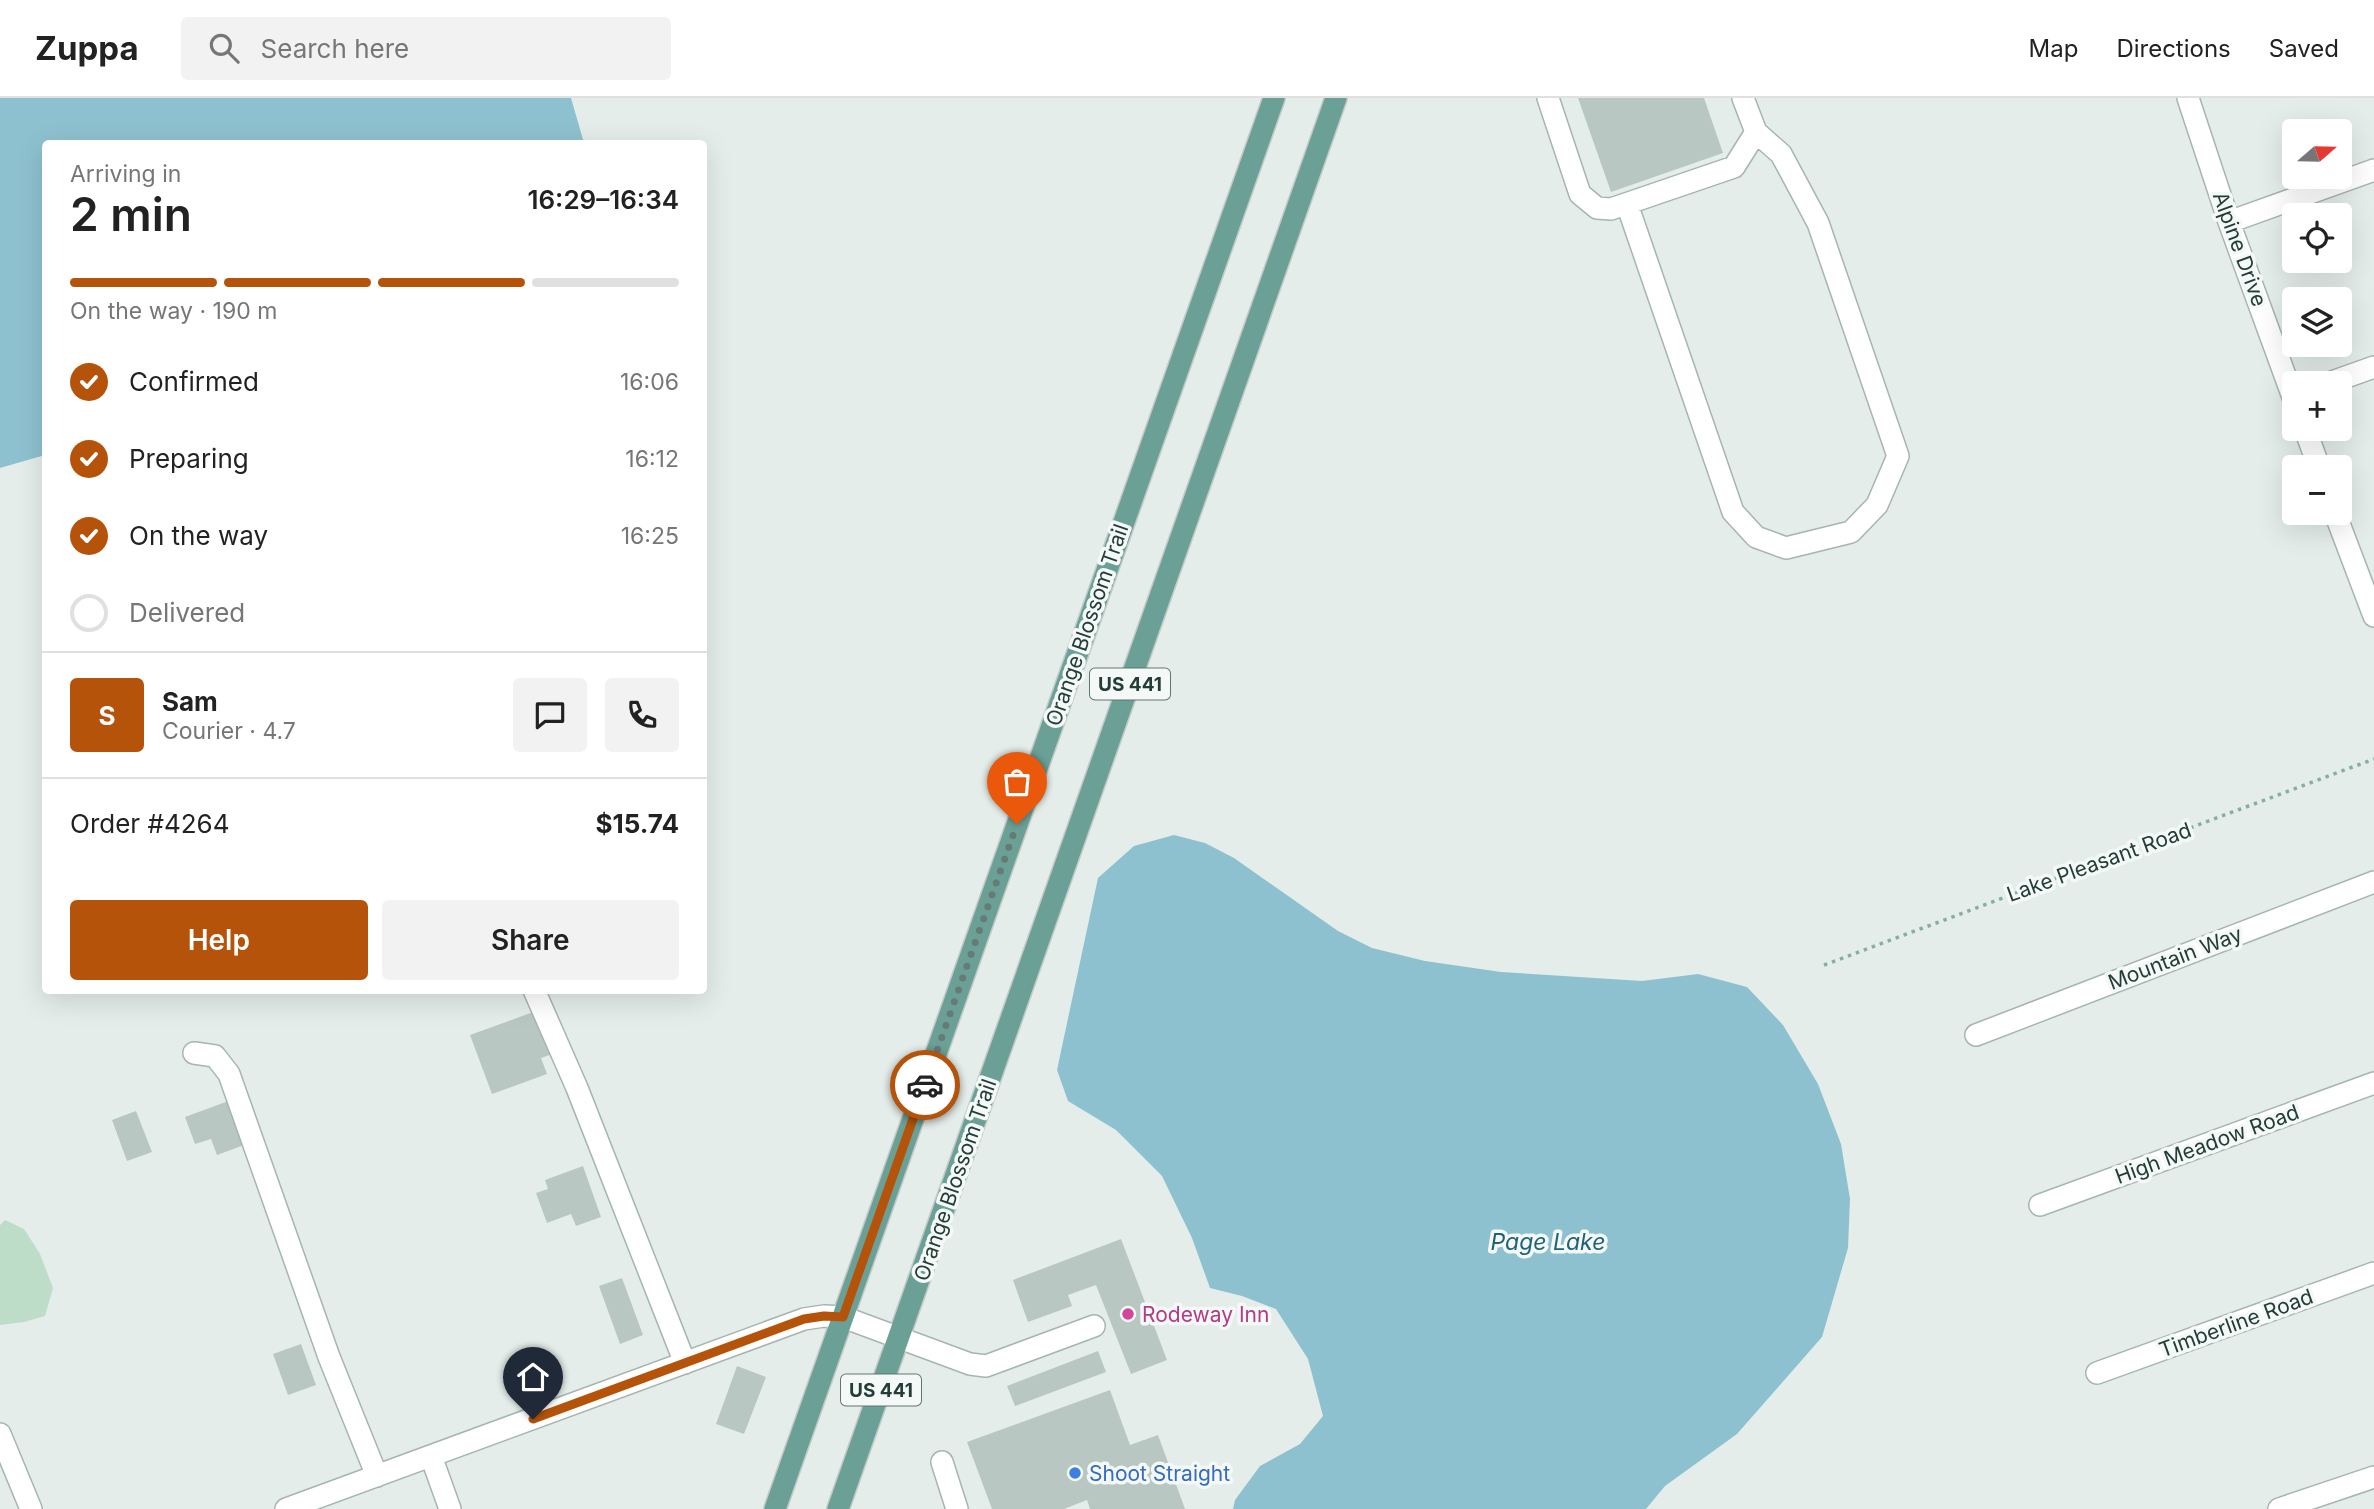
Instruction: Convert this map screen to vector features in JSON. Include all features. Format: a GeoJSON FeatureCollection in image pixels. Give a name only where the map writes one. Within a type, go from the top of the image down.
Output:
{"type":"FeatureCollection","features":[{"type":"Feature","properties":{"kind":"main road","name":"Orange Blossom Trail"},"geometry":{"type":"LineString","coordinates":[[775,1509],[1274,98]]}},
{"type":"Feature","properties":{"kind":"main road","name":"Orange Blossom Trail"},"geometry":{"type":"LineString","coordinates":[[838,1509],[1336,98]]}},
{"type":"Feature","properties":{"kind":"street"},"geometry":{"type":"LineString","coordinates":[[1548,98],[1580,194],[1597,208],[1611,209],[1734,167],[1756,132]]}},
{"type":"Feature","properties":{"kind":"street"},"geometry":{"type":"LineString","coordinates":[[1627,204],[1733,512],[1756,537],[1786,548],[1851,532],[1877,505],[1898,456],[1818,223],[1781,154],[1756,132],[1743,98]]}},
{"type":"Feature","properties":{"kind":"street","name":"Alpine Drive"},"geometry":{"type":"LineString","coordinates":[[2188,98],[2229,222],[2284,371]]}},
{"type":"Feature","properties":{"kind":"street"},"geometry":{"type":"LineString","coordinates":[[2229,222],[2374,170]]}},
{"type":"Feature","properties":{"kind":"street"},"geometry":{"type":"LineString","coordinates":[[2352,375],[2374,367]]}},
{"type":"Feature","properties":{"kind":"street"},"geometry":{"type":"LineString","coordinates":[[2342,525],[2365,568],[2374,616]]}},
{"type":"Feature","properties":{"kind":"street","name":"Mountain Way"},"geometry":{"type":"LineString","coordinates":[[1976,1035],[2374,882]]}},
{"type":"Feature","properties":{"kind":"street"},"geometry":{"type":"LineString","coordinates":[[536,994],[577,1088],[685,1363]]}},
{"type":"Feature","properties":{"kind":"street"},"geometry":{"type":"LineString","coordinates":[[194,1053],[215,1056],[229,1074],[329,1357],[377,1476]]}},
{"type":"Feature","properties":{"kind":"street","name":"High Meadow Road"},"geometry":{"type":"LineString","coordinates":[[2040,1205],[2374,1083]]}},
{"type":"Feature","properties":{"kind":"street","name":"Timberline Road"},"geometry":{"type":"LineString","coordinates":[[2097,1373],[2374,1273]]}},
{"type":"Feature","properties":{"kind":"street"},"geometry":{"type":"LineString","coordinates":[[286,1509],[804,1319],[843,1317],[970,1364],[986,1366],[1094,1326]]}},
{"type":"Feature","properties":{"kind":"street"},"geometry":{"type":"LineString","coordinates":[[0,1434],[32,1509]]}},
{"type":"Feature","properties":{"kind":"street"},"geometry":{"type":"LineString","coordinates":[[431,1456],[450,1509]]}},
{"type":"Feature","properties":{"kind":"street"},"geometry":{"type":"LineString","coordinates":[[942,1462],[957,1509]]}},
{"type":"Feature","properties":{"kind":"street"},"geometry":{"type":"LineString","coordinates":[[2279,1509],[2374,1477]]}},
{"type":"Feature","properties":{"kind":"path","name":"Lake Pleasant Road"},"geometry":{"type":"LineString","coordinates":[[1824,965],[2374,759]]}},
{"type":"Feature","properties":{"kind":"green space"},"geometry":{"type":"Polygon","coordinates":[[[5,1220],[24,1229],[40,1254],[53,1288],[45,1316],[0,1325],[0,1225],[5,1220]]]}},
{"type":"Feature","properties":{"kind":"water"},"geometry":{"type":"Polygon","coordinates":[[[0,98],[571,98],[583,140],[42,140],[42,456],[0,468],[0,98]]]}},
{"type":"Feature","properties":{"kind":"water","name":"Page Lake"},"geometry":{"type":"Polygon","coordinates":[[[1174,835],[1205,843],[1234,858],[1338,931],[1372,948],[1425,961],[1501,972],[1642,981],[1698,974],[1747,987],[1783,1025],[1818,1084],[1841,1144],[1850,1199],[1848,1248],[1822,1337],[1737,1434],[1665,1486],[1646,1509],[1233,1509],[1235,1500],[1260,1466],[1300,1444],[1323,1416],[1308,1359],[1276,1309],[1210,1288],[1192,1238],[1162,1176],[1116,1130],[1068,1101],[1057,1070],[1098,878],[1134,846],[1174,835]]]}},
{"type":"Feature","properties":{"kind":"building"},"geometry":{"type":"Polygon","coordinates":[[[1578,98],[1704,98],[1723,153],[1611,192],[1578,98]]]}},
{"type":"Feature","properties":{"kind":"building"},"geometry":{"type":"Polygon","coordinates":[[[536,1011],[552,1054],[541,1058],[547,1074],[492,1094],[470,1035],[536,1011]]]}},
{"type":"Feature","properties":{"kind":"building"},"geometry":{"type":"Polygon","coordinates":[[[231,1100],[247,1144],[217,1155],[211,1139],[195,1144],[185,1117],[231,1100]]]}},
{"type":"Feature","properties":{"kind":"building"},"geometry":{"type":"Polygon","coordinates":[[[136,1111],[152,1152],[127,1161],[112,1120],[136,1111]]]}},
{"type":"Feature","properties":{"kind":"building"},"geometry":{"type":"Polygon","coordinates":[[[583,1166],[601,1217],[576,1226],[571,1214],[547,1223],[536,1193],[548,1189],[545,1180],[583,1166]]]}},
{"type":"Feature","properties":{"kind":"building","name":"Rodeway Inn"},"geometry":{"type":"Polygon","coordinates":[[[1121,1239],[1167,1360],[1131,1374],[1096,1285],[1068,1295],[1072,1306],[1028,1322],[1013,1280],[1121,1239]]]}},
{"type":"Feature","properties":{"kind":"building"},"geometry":{"type":"Polygon","coordinates":[[[622,1278],[643,1335],[620,1344],[599,1286],[622,1278]]]}},
{"type":"Feature","properties":{"kind":"building"},"geometry":{"type":"Polygon","coordinates":[[[301,1344],[316,1385],[288,1395],[273,1354],[301,1344]]]}},
{"type":"Feature","properties":{"kind":"building"},"geometry":{"type":"Polygon","coordinates":[[[1098,1351],[1106,1372],[1015,1406],[1007,1386],[1098,1351]]]}},
{"type":"Feature","properties":{"kind":"building"},"geometry":{"type":"Polygon","coordinates":[[[737,1366],[766,1377],[744,1434],[716,1424],[737,1366]]]}},
{"type":"Feature","properties":{"kind":"building","name":"Shoot Straight"},"geometry":{"type":"Polygon","coordinates":[[[1110,1390],[1130,1445],[1158,1435],[1185,1509],[1090,1509],[1087,1500],[1064,1509],[992,1509],[967,1442],[1110,1390]]]}},
{"type":"Feature","properties":{"kind":"way so far"},"geometry":{"type":"LineString","coordinates":[[925,1085],[1017,824]]}},
{"type":"Feature","properties":{"kind":"place","name":"Rodeway Inn"},"geometry":{"type":"Point","coordinates":[1128,1314]}},
{"type":"Feature","properties":{"kind":"place","name":"Shoot Straight"},"geometry":{"type":"Point","coordinates":[1075,1473]}},
{"type":"Feature","properties":{"kind":"route"},"geometry":{"type":"LineString","coordinates":[[533,1419],[804,1319],[843,1317],[925,1085]]}}]}
